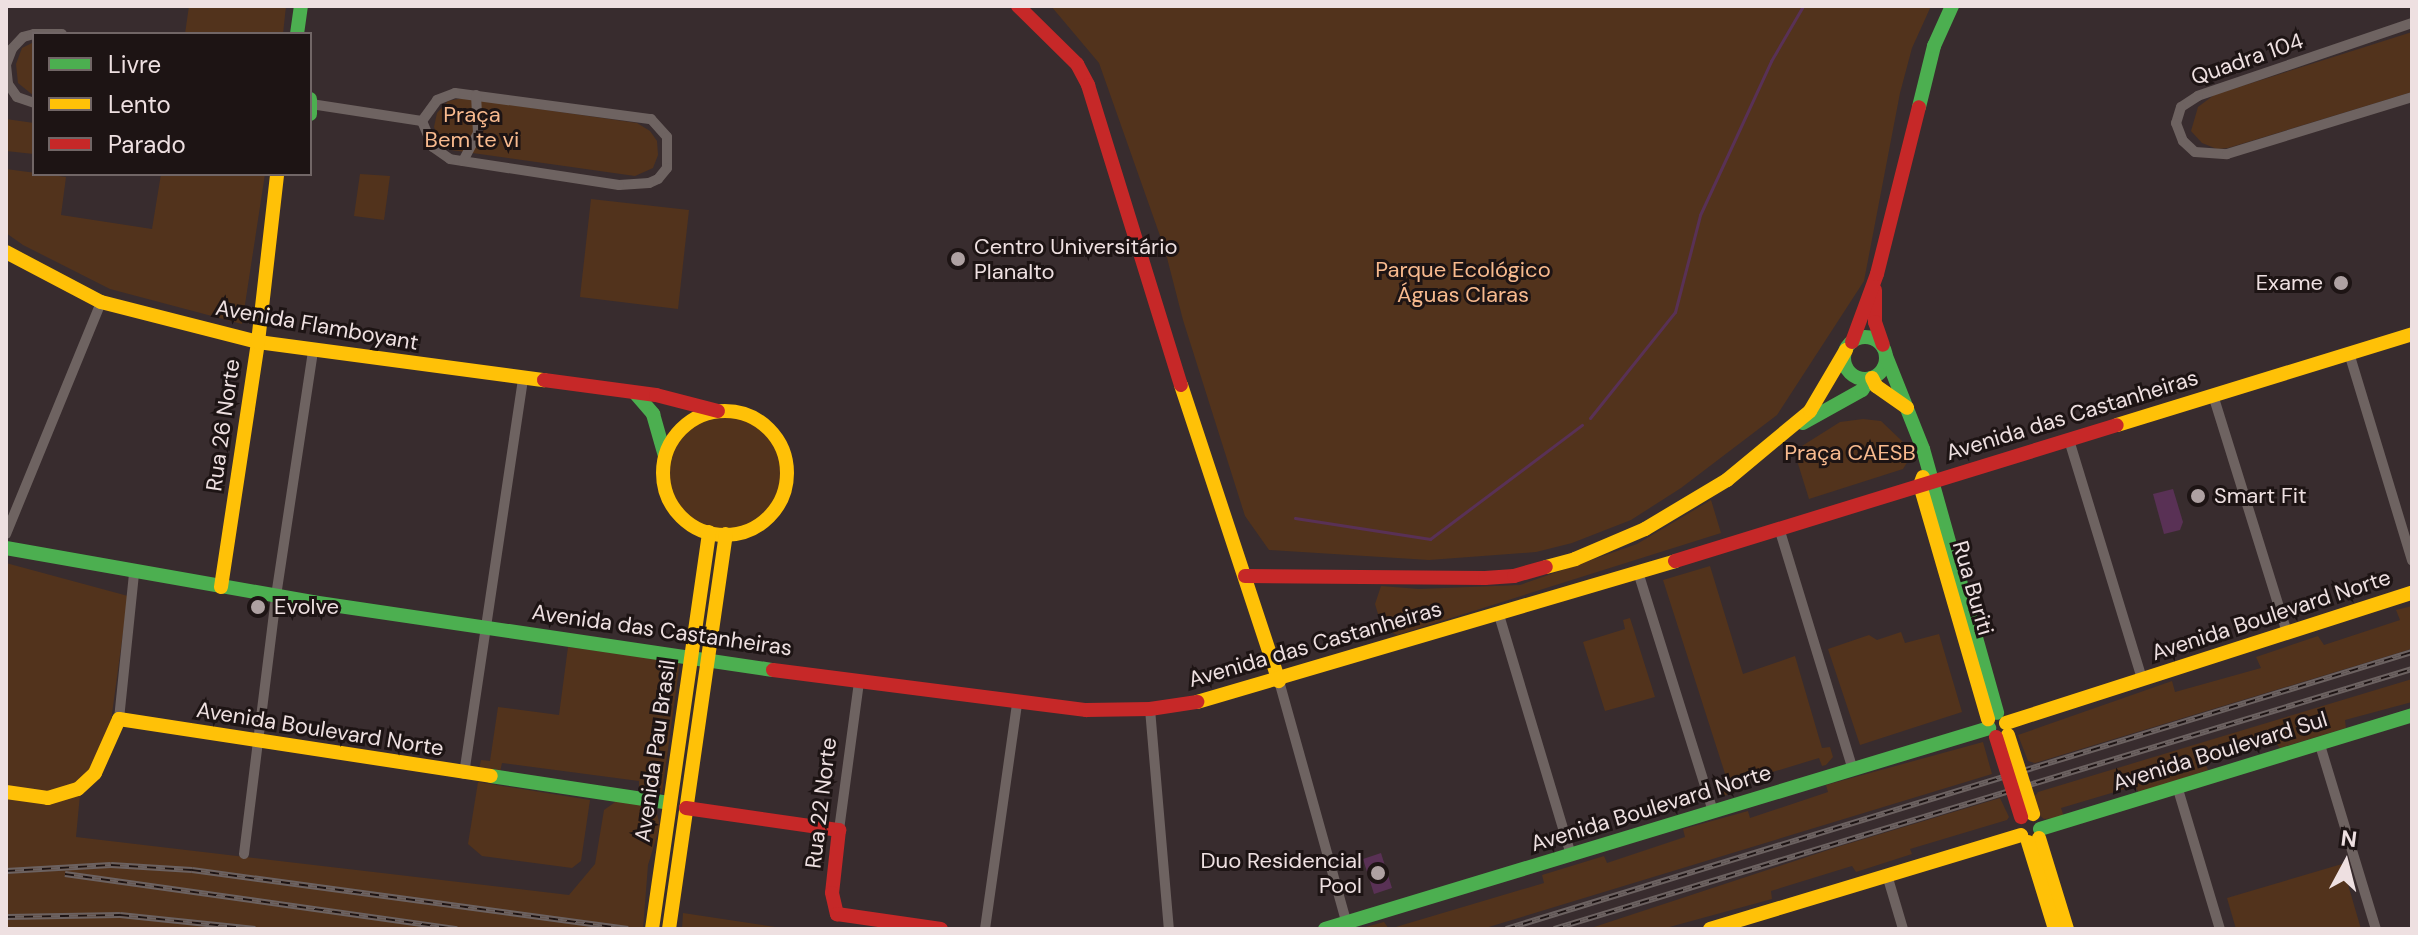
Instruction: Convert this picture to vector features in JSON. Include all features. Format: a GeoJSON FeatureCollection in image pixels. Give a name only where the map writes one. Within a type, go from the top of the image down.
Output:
{"type":"FeatureCollection","features":[{"type":"Feature","properties":{"kind":"street"},"geometry":{"type":"LineString","coordinates":[[297,32],[301,6]]}},
{"type":"Feature","properties":{"kind":"street"},"geometry":{"type":"LineString","coordinates":[[1018,6],[1077,64],[1088,85],[1194,428],[1279,681],[1347,924]]}},
{"type":"Feature","properties":{"kind":"street"},"geometry":{"type":"LineString","coordinates":[[1245,576],[1485,578],[1547,568],[1645,529],[1709,493],[1788,431],[1810,411],[1849,346],[1877,274],[1934,46],[1952,6]]}},
{"type":"Feature","properties":{"kind":"street","name":"Quadra 104"},"geometry":{"type":"LineString","coordinates":[[2412,23],[2198,96],[2181,107],[2176,123],[2179,135],[2195,152],[2227,154],[2412,97]]}},
{"type":"Feature","properties":{"kind":"street"},"geometry":{"type":"LineString","coordinates":[[32,35],[23,37],[12,49],[6,65],[8,84],[17,97],[32,102]]}},
{"type":"Feature","properties":{"kind":"street"},"geometry":{"type":"LineString","coordinates":[[444,95],[476,95],[651,119],[667,137],[667,168],[658,179],[636,186],[463,161],[443,156],[433,147],[422,121],[430,107],[444,95]]}},
{"type":"Feature","properties":{"kind":"street"},"geometry":{"type":"LineString","coordinates":[[463,161],[478,133],[476,95]]}},
{"type":"Feature","properties":{"kind":"street"},"geometry":{"type":"LineString","coordinates":[[312,107],[422,121]]}},
{"type":"Feature","properties":{"kind":"street","name":"Rua 26 Norte"},"geometry":{"type":"LineString","coordinates":[[221,587],[258,342],[277,176]]}},
{"type":"Feature","properties":{"kind":"street","name":"Avenida Flamboyant"},"geometry":{"type":"LineString","coordinates":[[6,252],[101,302],[258,342],[635,393],[718,411]]}},
{"type":"Feature","properties":{"kind":"street","name":"Rua Buriti"},"geometry":{"type":"LineString","coordinates":[[1877,274],[1875,322],[1923,449],[1926,479],[1998,726],[2030,828],[2067,929]]}},
{"type":"Feature","properties":{"kind":"street"},"geometry":{"type":"LineString","coordinates":[[6,534],[101,302]]}},
{"type":"Feature","properties":{"kind":"street","name":"Avenida das Castanheiras"},"geometry":{"type":"LineString","coordinates":[[6,548],[276,596],[707,657],[859,682],[1086,710],[1150,709],[1217,699],[1279,681],[1779,528],[1926,479],[2069,440],[2412,334]]}},
{"type":"Feature","properties":{"kind":"street"},"geometry":{"type":"LineString","coordinates":[[1788,431],[1862,390],[1871,378],[1881,372],[1884,351],[1864,337],[1849,346]]}},
{"type":"Feature","properties":{"kind":"street"},"geometry":{"type":"LineString","coordinates":[[1849,346],[1847,369],[1857,377],[1871,378],[1884,393],[1908,408]]}},
{"type":"Feature","properties":{"kind":"street"},"geometry":{"type":"LineString","coordinates":[[244,854],[276,596],[313,350]]}},
{"type":"Feature","properties":{"kind":"street"},"geometry":{"type":"LineString","coordinates":[[2349,353],[2412,561]]}},
{"type":"Feature","properties":{"kind":"street"},"geometry":{"type":"LineString","coordinates":[[464,774],[523,378]]}},
{"type":"Feature","properties":{"kind":"street"},"geometry":{"type":"LineString","coordinates":[[635,393],[653,414],[665,456]]}},
{"type":"Feature","properties":{"kind":"street"},"geometry":{"type":"LineString","coordinates":[[2213,395],[2287,633]]}},
{"type":"Feature","properties":{"kind":"street"},"geometry":{"type":"LineString","coordinates":[[718,411],[738,412],[757,419],[773,432],[784,449],[788,469],[782,498],[764,522],[746,532],[726,534],[693,527],[677,513],[667,496],[662,476],[665,456],[676,434],[695,418],[718,411]]}},
{"type":"Feature","properties":{"kind":"street"},"geometry":{"type":"LineString","coordinates":[[2069,440],[2142,679]]}},
{"type":"Feature","properties":{"kind":"street"},"geometry":{"type":"LineString","coordinates":[[1779,528],[1853,770]]}},
{"type":"Feature","properties":{"kind":"street","name":"Avenida Pau Brasil"},"geometry":{"type":"LineString","coordinates":[[652,929],[709,532]]}},
{"type":"Feature","properties":{"kind":"street","name":"Avenida Pau Brasil"},"geometry":{"type":"LineString","coordinates":[[669,929],[726,534]]}},
{"type":"Feature","properties":{"kind":"street"},"geometry":{"type":"LineString","coordinates":[[1638,572],[1713,812]]}},
{"type":"Feature","properties":{"kind":"street"},"geometry":{"type":"LineString","coordinates":[[6,792],[48,798],[78,789],[95,773],[119,719],[134,573]]}},
{"type":"Feature","properties":{"kind":"street","name":"Avenida Boulevard Norte"},"geometry":{"type":"LineString","coordinates":[[1325,929],[1998,726],[2412,593]]}},
{"type":"Feature","properties":{"kind":"street"},"geometry":{"type":"LineString","coordinates":[[1499,615],[1571,855]]}},
{"type":"Feature","properties":{"kind":"street","name":"Rua 22 Norte"},"geometry":{"type":"LineString","coordinates":[[859,682],[839,830],[833,904],[837,914],[851,918],[941,929]]}},
{"type":"Feature","properties":{"kind":"street"},"geometry":{"type":"LineString","coordinates":[[985,929],[1017,703]]}},
{"type":"Feature","properties":{"kind":"street"},"geometry":{"type":"LineString","coordinates":[[1150,709],[1169,929]]}},
{"type":"Feature","properties":{"kind":"street","name":"Avenida Boulevard Sul"},"geometry":{"type":"LineString","coordinates":[[1710,929],[1748,924],[2030,828],[2320,745],[2412,715]]}},
{"type":"Feature","properties":{"kind":"street","name":"Avenida Boulevard Norte"},"geometry":{"type":"LineString","coordinates":[[119,719],[669,803]]}},
{"type":"Feature","properties":{"kind":"street"},"geometry":{"type":"LineString","coordinates":[[2320,745],[2376,929]]}},
{"type":"Feature","properties":{"kind":"street"},"geometry":{"type":"LineString","coordinates":[[2177,786],[2220,929]]}},
{"type":"Feature","properties":{"kind":"street"},"geometry":{"type":"LineString","coordinates":[[686,808],[839,830]]}},
{"type":"Feature","properties":{"kind":"street","name":"Rua Buriti"},"geometry":{"type":"LineString","coordinates":[[2030,828],[2055,929]]}},
{"type":"Feature","properties":{"kind":"street"},"geometry":{"type":"LineString","coordinates":[[1887,875],[1903,929]]}},
{"type":"Feature","properties":{"kind":"green space"},"geometry":{"type":"Polygon","coordinates":[[[189,6],[286,6],[283,32],[185,32],[189,6]]]}},
{"type":"Feature","properties":{"kind":"green space","name":"Parque Ecológico Águas Claras"},"geometry":{"type":"Polygon","coordinates":[[[1051,6],[1931,6],[1912,48],[1900,93],[1864,281],[1777,415],[1681,488],[1631,520],[1572,543],[1536,552],[1429,560],[1269,550],[1245,516],[1183,320],[1165,250],[1099,63],[1051,6]]]}},
{"type":"Feature","properties":{"kind":"green space"},"geometry":{"type":"Polygon","coordinates":[[[2412,32],[2412,92],[2228,148],[2217,149],[2202,143],[2191,131],[2198,107],[2214,95],[2412,32]]]}},
{"type":"Feature","properties":{"kind":"green space"},"geometry":{"type":"Polygon","coordinates":[[[32,43],[32,94],[18,83],[16,64],[22,48],[32,43]]]}},
{"type":"Feature","properties":{"kind":"green space","name":"Praça Bem te vi"},"geometry":{"type":"Polygon","coordinates":[[[463,98],[637,123],[650,131],[657,141],[658,155],[653,168],[635,176],[451,150],[439,140],[434,127],[437,113],[448,101],[463,98]]]}},
{"type":"Feature","properties":{"kind":"green space"},"geometry":{"type":"Polygon","coordinates":[[[6,119],[32,123],[32,154],[6,151],[6,119]]]}},
{"type":"Feature","properties":{"kind":"green space"},"geometry":{"type":"Polygon","coordinates":[[[6,169],[32,172],[32,176],[66,177],[61,215],[152,229],[161,176],[265,176],[242,324],[110,289],[23,245],[6,233],[6,169]]]}},
{"type":"Feature","properties":{"kind":"green space"},"geometry":{"type":"Polygon","coordinates":[[[360,174],[390,176],[384,220],[354,216],[360,174]]]}},
{"type":"Feature","properties":{"kind":"green space"},"geometry":{"type":"Polygon","coordinates":[[[591,199],[689,210],[678,309],[580,297],[591,199]]]}},
{"type":"Feature","properties":{"kind":"green space"},"geometry":{"type":"Polygon","coordinates":[[[727,414],[750,419],[769,431],[781,450],[786,473],[781,496],[769,515],[750,527],[727,532],[704,527],[685,515],[673,496],[668,473],[673,450],[685,431],[704,419],[727,414]]]}},
{"type":"Feature","properties":{"kind":"green space","name":"Praça CAESB"},"geometry":{"type":"Polygon","coordinates":[[[1863,419],[1881,421],[1903,442],[1908,461],[1903,469],[1809,499],[1794,451],[1840,422],[1863,419]]]}},
{"type":"Feature","properties":{"kind":"green space"},"geometry":{"type":"Polygon","coordinates":[[[1711,500],[1721,533],[1397,635],[1382,627],[1375,604],[1381,586],[1419,589],[1520,585],[1637,544],[1711,500]]]}},
{"type":"Feature","properties":{"kind":"green space"},"geometry":{"type":"Polygon","coordinates":[[[6,563],[128,596],[109,736],[81,784],[76,837],[569,895],[595,864],[604,810],[618,800],[655,806],[660,826],[648,865],[643,929],[6,929],[6,563]]]}},
{"type":"Feature","properties":{"kind":"green space"},"geometry":{"type":"Polygon","coordinates":[[[1710,566],[1743,674],[1795,656],[1822,748],[1830,747],[1833,757],[1826,765],[1822,766],[1819,758],[1733,784],[1735,792],[1720,797],[1717,787],[1728,783],[1663,580],[1710,566]]]}},
{"type":"Feature","properties":{"kind":"green space"},"geometry":{"type":"Polygon","coordinates":[[[2412,606],[2411,649],[2035,763],[2028,761],[2018,735],[2172,681],[2175,692],[2261,668],[2256,657],[2318,636],[2324,645],[2400,620],[2396,610],[2412,606]]]}},
{"type":"Feature","properties":{"kind":"green space"},"geometry":{"type":"Polygon","coordinates":[[[1630,618],[1655,697],[1605,711],[1583,642],[1625,629],[1623,620],[1630,618]]]}},
{"type":"Feature","properties":{"kind":"green space"},"geometry":{"type":"Polygon","coordinates":[[[1901,632],[1905,643],[1939,634],[1962,712],[1860,745],[1828,649],[1869,635],[1877,640],[1901,632]]]}},
{"type":"Feature","properties":{"kind":"green space"},"geometry":{"type":"Polygon","coordinates":[[[568,647],[680,662],[662,793],[639,790],[639,781],[502,763],[500,772],[479,769],[481,760],[490,761],[498,707],[559,715],[568,647]]]}},
{"type":"Feature","properties":{"kind":"green space"},"geometry":{"type":"Polygon","coordinates":[[[2412,679],[2412,702],[2345,720],[2346,728],[2280,748],[2275,742],[2205,763],[2208,770],[2139,793],[2135,786],[2061,808],[2064,817],[2044,819],[2039,815],[2035,796],[2038,792],[2412,679]]]}},
{"type":"Feature","properties":{"kind":"green space"},"geometry":{"type":"Polygon","coordinates":[[[1983,742],[1992,774],[1482,929],[1389,929],[1544,883],[1542,875],[1604,856],[1607,863],[1685,837],[1683,829],[1748,811],[1750,818],[1828,792],[1826,785],[1983,742]]]}},
{"type":"Feature","properties":{"kind":"green space"},"geometry":{"type":"Polygon","coordinates":[[[478,782],[590,800],[581,861],[572,868],[482,856],[468,844],[478,782]]]}},
{"type":"Feature","properties":{"kind":"green space"},"geometry":{"type":"Polygon","coordinates":[[[2000,798],[2009,817],[2007,820],[1910,849],[1912,854],[1856,872],[1852,866],[1771,891],[1772,899],[1662,929],[1588,929],[1834,848],[2000,798]]]}},
{"type":"Feature","properties":{"kind":"green space"},"geometry":{"type":"Polygon","coordinates":[[[2342,864],[2361,929],[2236,929],[2227,898],[2342,864]]]}},
{"type":"Feature","properties":{"kind":"green space"},"geometry":{"type":"Polygon","coordinates":[[[683,913],[789,929],[682,929],[683,913]]]}},
{"type":"Feature","properties":{"kind":"green space"},"geometry":{"type":"Polygon","coordinates":[[[1384,922],[1389,929],[1358,929],[1384,922]]]}},
{"type":"Feature","properties":{"kind":"shaded area"},"geometry":{"type":"Polygon","coordinates":[[[2173,489],[2183,522],[2180,530],[2164,534],[2153,494],[2173,489]]]}},
{"type":"Feature","properties":{"kind":"shaded area","name":"Duo Residencial Pool"},"geometry":{"type":"Polygon","coordinates":[[[1381,853],[1392,888],[1374,894],[1363,859],[1381,853]]]}},
{"type":"Feature","properties":{"kind":"waterway"},"geometry":{"type":"LineString","coordinates":[[1590,418],[1675,312],[1700,215],[1771,61],[1803,6]]}},
{"type":"Feature","properties":{"kind":"waterway"},"geometry":{"type":"LineString","coordinates":[[1295,518],[1430,539],[1582,425]]}},
{"type":"Feature","properties":{"kind":"railway"},"geometry":{"type":"LineString","coordinates":[[1506,929],[2412,652]]}},
{"type":"Feature","properties":{"kind":"railway"},"geometry":{"type":"LineString","coordinates":[[1554,929],[2412,669]]}},
{"type":"Feature","properties":{"kind":"railway"},"geometry":{"type":"LineString","coordinates":[[6,871],[111,865],[192,870],[628,929]]}},
{"type":"Feature","properties":{"kind":"railway"},"geometry":{"type":"LineString","coordinates":[[65,874],[457,929]]}},
{"type":"Feature","properties":{"kind":"railway"},"geometry":{"type":"LineString","coordinates":[[6,917],[120,915],[255,929]]}},
{"type":"Feature","properties":{"kind":"traffic: fast"},"geometry":{"type":"LineString","coordinates":[[297,32],[301,6]]}},
{"type":"Feature","properties":{"kind":"traffic: fast"},"geometry":{"type":"LineString","coordinates":[[1919,107],[1934,46],[1952,6]]}},
{"type":"Feature","properties":{"kind":"traffic: fast"},"geometry":{"type":"LineString","coordinates":[[1865,337],[1880,343],[1886,358],[1880,373],[1865,379],[1850,373],[1844,358],[1850,343],[1865,337]]}},
{"type":"Feature","properties":{"kind":"traffic: fast"},"geometry":{"type":"LineString","coordinates":[[1886,356],[1923,449],[1997,713]]}},
{"type":"Feature","properties":{"kind":"traffic: fast"},"geometry":{"type":"LineString","coordinates":[[1803,423],[1862,390],[1870,378]]}},
{"type":"Feature","properties":{"kind":"traffic: fast"},"geometry":{"type":"LineString","coordinates":[[635,393],[653,414],[665,456]]}},
{"type":"Feature","properties":{"kind":"traffic: fast"},"geometry":{"type":"LineString","coordinates":[[6,548],[312,602],[773,670]]}},
{"type":"Feature","properties":{"kind":"traffic: fast"},"geometry":{"type":"LineString","coordinates":[[2040,829],[2412,715]]}},
{"type":"Feature","properties":{"kind":"traffic: fast"},"geometry":{"type":"LineString","coordinates":[[1325,929],[1989,728]]}},
{"type":"Feature","properties":{"kind":"traffic: fast"},"geometry":{"type":"LineString","coordinates":[[491,776],[669,803]]}},
{"type":"Feature","properties":{"kind":"traffic: slow"},"geometry":{"type":"LineString","coordinates":[[221,587],[258,342],[277,176]]}},
{"type":"Feature","properties":{"kind":"traffic: slow"},"geometry":{"type":"LineString","coordinates":[[6,252],[101,302],[258,342],[544,380]]}},
{"type":"Feature","properties":{"kind":"traffic: slow"},"geometry":{"type":"LineString","coordinates":[[2117,425],[2412,334]]}},
{"type":"Feature","properties":{"kind":"traffic: slow"},"geometry":{"type":"LineString","coordinates":[[1546,567],[1575,559],[1645,529],[1727,480],[1810,411],[1846,350]]}},
{"type":"Feature","properties":{"kind":"traffic: slow"},"geometry":{"type":"LineString","coordinates":[[1872,378],[1876,386],[1907,408]]}},
{"type":"Feature","properties":{"kind":"traffic: slow"},"geometry":{"type":"LineString","coordinates":[[1181,385],[1279,681]]}},
{"type":"Feature","properties":{"kind":"traffic: slow"},"geometry":{"type":"LineString","coordinates":[[725,411],[749,416],[769,429],[782,449],[787,473],[782,497],[769,517],[749,530],[725,535],[701,530],[681,517],[668,497],[663,473],[668,449],[681,429],[701,416],[725,411]]}},
{"type":"Feature","properties":{"kind":"traffic: slow"},"geometry":{"type":"LineString","coordinates":[[1923,477],[1920,485],[1988,719]]}},
{"type":"Feature","properties":{"kind":"traffic: slow"},"geometry":{"type":"LineString","coordinates":[[652,929],[709,532]]}},
{"type":"Feature","properties":{"kind":"traffic: slow"},"geometry":{"type":"LineString","coordinates":[[669,929],[726,534]]}},
{"type":"Feature","properties":{"kind":"traffic: slow"},"geometry":{"type":"LineString","coordinates":[[1197,702],[1675,561]]}},
{"type":"Feature","properties":{"kind":"traffic: slow"},"geometry":{"type":"LineString","coordinates":[[2006,723],[2412,593]]}},
{"type":"Feature","properties":{"kind":"traffic: slow"},"geometry":{"type":"LineString","coordinates":[[6,792],[48,798],[78,789],[95,773],[119,719],[491,776]]}},
{"type":"Feature","properties":{"kind":"traffic: slow"},"geometry":{"type":"LineString","coordinates":[[2008,735],[2033,814]]}},
{"type":"Feature","properties":{"kind":"traffic: slow"},"geometry":{"type":"LineString","coordinates":[[1710,929],[2021,835]]}},
{"type":"Feature","properties":{"kind":"traffic: slow"},"geometry":{"type":"LineString","coordinates":[[2039,838],[2067,929]]}},
{"type":"Feature","properties":{"kind":"traffic: slow"},"geometry":{"type":"LineString","coordinates":[[2028,842],[2055,929]]}},
{"type":"Feature","properties":{"kind":"traffic: jam"},"geometry":{"type":"LineString","coordinates":[[1018,6],[1077,64],[1088,85],[1181,385]]}},
{"type":"Feature","properties":{"kind":"traffic: jam"},"geometry":{"type":"LineString","coordinates":[[1852,342],[1877,274],[1919,107]]}},
{"type":"Feature","properties":{"kind":"traffic: jam"},"geometry":{"type":"LineString","coordinates":[[1875,290],[1875,322],[1883,345]]}},
{"type":"Feature","properties":{"kind":"traffic: jam"},"geometry":{"type":"LineString","coordinates":[[544,380],[656,395],[718,411]]}},
{"type":"Feature","properties":{"kind":"traffic: jam"},"geometry":{"type":"LineString","coordinates":[[1675,561],[2117,425]]}},
{"type":"Feature","properties":{"kind":"traffic: jam"},"geometry":{"type":"LineString","coordinates":[[1245,576],[1485,578],[1514,576],[1546,567]]}},
{"type":"Feature","properties":{"kind":"traffic: jam"},"geometry":{"type":"LineString","coordinates":[[773,670],[1086,710],[1150,709],[1197,702]]}},
{"type":"Feature","properties":{"kind":"traffic: jam"},"geometry":{"type":"LineString","coordinates":[[1996,737],[2021,817]]}},
{"type":"Feature","properties":{"kind":"traffic: jam"},"geometry":{"type":"LineString","coordinates":[[686,808],[839,830],[832,893],[837,914],[941,929]]}},
{"type":"Feature","properties":{"kind":"place","name":"Centro Universitário Planalto"},"geometry":{"type":"Point","coordinates":[958,259]}},
{"type":"Feature","properties":{"kind":"place","name":"Exame"},"geometry":{"type":"Point","coordinates":[2341,283]}},
{"type":"Feature","properties":{"kind":"place","name":"Smart Fit"},"geometry":{"type":"Point","coordinates":[2198,496]}},
{"type":"Feature","properties":{"kind":"place","name":"Evolve"},"geometry":{"type":"Point","coordinates":[258,607]}},
{"type":"Feature","properties":{"kind":"place","name":"Duo Residencial Pool"},"geometry":{"type":"Point","coordinates":[1378,873]}}]}
